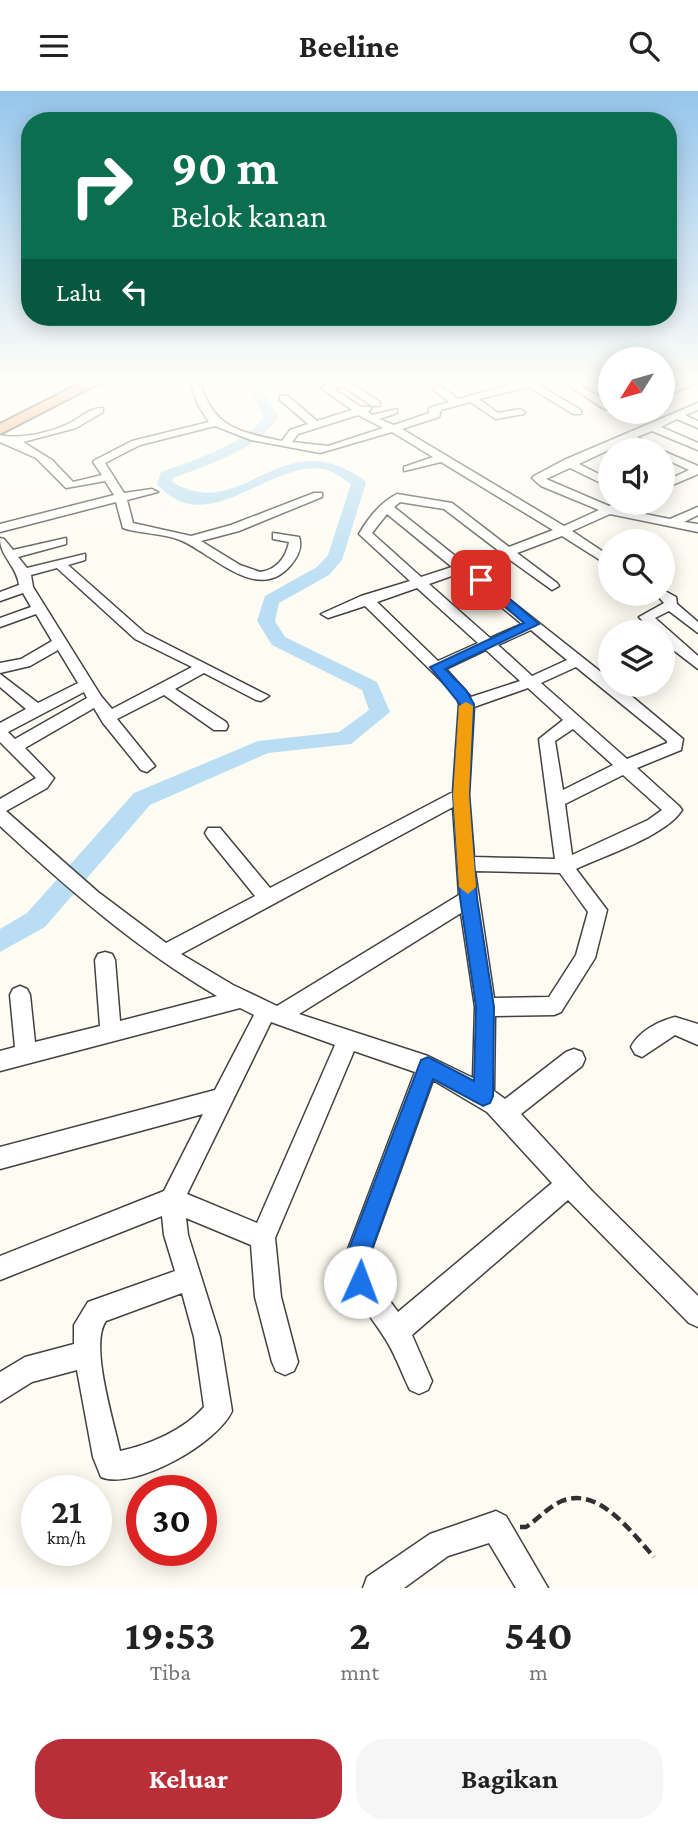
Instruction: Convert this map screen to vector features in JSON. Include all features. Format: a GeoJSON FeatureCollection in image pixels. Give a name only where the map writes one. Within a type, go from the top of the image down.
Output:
{"type":"FeatureCollection","features":[{"type":"Feature","properties":{"kind":"street"},"geometry":{"type":"LineString","coordinates":[[25,451],[63,472],[70,486],[109,477]]}},
{"type":"Feature","properties":{"kind":"street"},"geometry":{"type":"LineString","coordinates":[[120,451],[98,465],[121,497],[127,525],[168,531],[191,540],[220,559],[267,577],[274,576],[294,551],[296,540],[277,536]]}},
{"type":"Feature","properties":{"kind":"street"},"geometry":{"type":"LineString","coordinates":[[429,451],[598,554]]}},
{"type":"Feature","properties":{"kind":"street"},"geometry":{"type":"LineString","coordinates":[[595,451],[538,478],[545,484],[598,506]]}},
{"type":"Feature","properties":{"kind":"street"},"geometry":{"type":"LineString","coordinates":[[408,469],[440,458]]}},
{"type":"Feature","properties":{"kind":"street"},"geometry":{"type":"LineString","coordinates":[[675,459],[698,470]]}},
{"type":"Feature","properties":{"kind":"street"},"geometry":{"type":"LineString","coordinates":[[569,463],[598,478]]}},
{"type":"Feature","properties":{"kind":"street"},"geometry":{"type":"LineString","coordinates":[[675,479],[698,470]]}},
{"type":"Feature","properties":{"kind":"street"},"geometry":{"type":"LineString","coordinates":[[0,528],[121,497],[152,492]]}},
{"type":"Feature","properties":{"kind":"street"},"geometry":{"type":"LineString","coordinates":[[191,540],[235,528],[318,495]]}},
{"type":"Feature","properties":{"kind":"street"},"geometry":{"type":"LineString","coordinates":[[466,864],[565,866],[654,825],[671,814],[670,807],[365,534],[386,507],[397,498],[448,506],[552,586]]}},
{"type":"Feature","properties":{"kind":"street"},"geometry":{"type":"LineString","coordinates":[[386,507],[464,566],[676,743],[675,746],[624,767],[558,800]]}},
{"type":"Feature","properties":{"kind":"street"},"geometry":{"type":"LineString","coordinates":[[670,523],[698,511]]}},
{"type":"Feature","properties":{"kind":"street"},"geometry":{"type":"LineString","coordinates":[[328,614],[508,552],[598,515]]}},
{"type":"Feature","properties":{"kind":"street"},"geometry":{"type":"LineString","coordinates":[[632,515],[698,528]]}},
{"type":"Feature","properties":{"kind":"street"},"geometry":{"type":"LineString","coordinates":[[10,555],[62,541]]}},
{"type":"Feature","properties":{"kind":"street"},"geometry":{"type":"LineString","coordinates":[[0,543],[10,555],[86,685],[147,766]]}},
{"type":"Feature","properties":{"kind":"street"},"geometry":{"type":"LineString","coordinates":[[0,597],[24,580],[59,563],[81,557]]}},
{"type":"Feature","properties":{"kind":"street"},"geometry":{"type":"LineString","coordinates":[[59,563],[140,636],[261,696]]}},
{"type":"Feature","properties":{"kind":"street"},"geometry":{"type":"LineString","coordinates":[[366,599],[437,667],[461,693],[467,704],[461,795],[468,898],[485,1007],[483,1096]]}},
{"type":"Feature","properties":{"kind":"street"},"geometry":{"type":"LineString","coordinates":[[648,620],[646,618],[659,606]]}},
{"type":"Feature","properties":{"kind":"street"},"geometry":{"type":"LineString","coordinates":[[673,606],[698,629]]}},
{"type":"Feature","properties":{"kind":"street"},"geometry":{"type":"LineString","coordinates":[[0,623],[41,608]]}},
{"type":"Feature","properties":{"kind":"street"},"geometry":{"type":"LineString","coordinates":[[437,667],[533,624]]}},
{"type":"Feature","properties":{"kind":"street"},"geometry":{"type":"LineString","coordinates":[[0,668],[25,663],[62,641]]}},
{"type":"Feature","properties":{"kind":"street"},"geometry":{"type":"LineString","coordinates":[[675,644],[698,664]]}},
{"type":"Feature","properties":{"kind":"street"},"geometry":{"type":"LineString","coordinates":[[467,704],[531,682],[578,660]]}},
{"type":"Feature","properties":{"kind":"street"},"geometry":{"type":"LineString","coordinates":[[108,715],[115,715],[204,667]]}},
{"type":"Feature","properties":{"kind":"street"},"geometry":{"type":"LineString","coordinates":[[0,679],[37,709]]}},
{"type":"Feature","properties":{"kind":"street"},"geometry":{"type":"LineString","coordinates":[[0,807],[41,784],[46,778],[13,747],[1,729],[86,685]]}},
{"type":"Feature","properties":{"kind":"street"},"geometry":{"type":"LineString","coordinates":[[165,689],[220,726]]}},
{"type":"Feature","properties":{"kind":"street"},"geometry":{"type":"LineString","coordinates":[[13,747],[96,700]]}},
{"type":"Feature","properties":{"kind":"street"},"geometry":{"type":"LineString","coordinates":[[485,1007],[554,1006],[584,958],[598,910],[572,879],[565,866],[558,800],[547,739],[573,721]]}},
{"type":"Feature","properties":{"kind":"street"},"geometry":{"type":"LineString","coordinates":[[167,952],[461,795]]}},
{"type":"Feature","properties":{"kind":"street"},"geometry":{"type":"LineString","coordinates":[[0,815],[94,901],[191,971],[241,999],[273,1013],[428,1066],[483,1096],[505,1113],[569,1184],[698,1314]]}},
{"type":"Feature","properties":{"kind":"street"},"geometry":{"type":"LineString","coordinates":[[214,833],[266,897]]}},
{"type":"Feature","properties":{"kind":"street"},"geometry":{"type":"LineString","coordinates":[[190,1278],[96,1311],[88,1325],[87,1354],[111,1467],[127,1466],[204,1428],[215,1418],[220,1404],[207,1337],[190,1278],[176,1235],[172,1200],[220,1099],[273,1013],[468,898]]}},
{"type":"Feature","properties":{"kind":"street"},"geometry":{"type":"LineString","coordinates":[[105,960],[111,1032]]}},
{"type":"Feature","properties":{"kind":"street"},"geometry":{"type":"LineString","coordinates":[[20,995],[26,1054]]}},
{"type":"Feature","properties":{"kind":"street"},"geometry":{"type":"LineString","coordinates":[[0,1061],[241,999]]}},
{"type":"Feature","properties":{"kind":"street"},"geometry":{"type":"LineString","coordinates":[[642,1047],[669,1025],[680,1024],[698,1036]]}},
{"type":"Feature","properties":{"kind":"street"},"geometry":{"type":"LineString","coordinates":[[285,1362],[268,1297],[263,1238],[348,1040]]}},
{"type":"Feature","properties":{"kind":"street"},"geometry":{"type":"LineString","coordinates":[[505,1113],[574,1059]]}},
{"type":"Feature","properties":{"kind":"street"},"geometry":{"type":"LineString","coordinates":[[419,1381],[396,1331],[360,1282],[357,1257],[428,1066]]}},
{"type":"Feature","properties":{"kind":"street"},"geometry":{"type":"LineString","coordinates":[[0,1158],[220,1099]]}},
{"type":"Feature","properties":{"kind":"street"},"geometry":{"type":"LineString","coordinates":[[396,1331],[569,1184]]}},
{"type":"Feature","properties":{"kind":"street"},"geometry":{"type":"LineString","coordinates":[[0,1268],[172,1200],[263,1238]]}},
{"type":"Feature","properties":{"kind":"street"},"geometry":{"type":"LineString","coordinates":[[0,1389],[25,1370],[87,1354]]}},
{"type":"Feature","properties":{"kind":"street"},"geometry":{"type":"LineString","coordinates":[[378,1588],[440,1544],[496,1526],[533,1588]]}},
{"type":"Feature","properties":{"kind":"path"},"geometry":{"type":"LineString","coordinates":[[496,1526],[526,1527],[562,1500],[574,1496],[587,1499],[615,1514],[654,1557]]}},
{"type":"Feature","properties":{"kind":"waterway"},"geometry":{"type":"LineString","coordinates":[[0,941],[36,920],[142,799],[265,746],[344,739],[380,712],[370,686],[278,641],[266,621],[271,600],[323,571],[336,556],[359,483],[336,468],[320,464],[280,472],[223,497],[203,499],[184,496],[164,484],[166,475],[223,451]]}},
{"type":"Feature","properties":{"kind":"slow traffic"},"geometry":{"type":"LineString","coordinates":[[466,706],[461,795],[468,887]]}},
{"type":"Feature","properties":{"kind":"route"},"geometry":{"type":"LineString","coordinates":[[360,1282],[357,1257],[428,1066],[483,1096],[485,1007],[468,898],[461,795],[467,704],[461,693],[437,667],[533,624],[481,580]]}}]}
